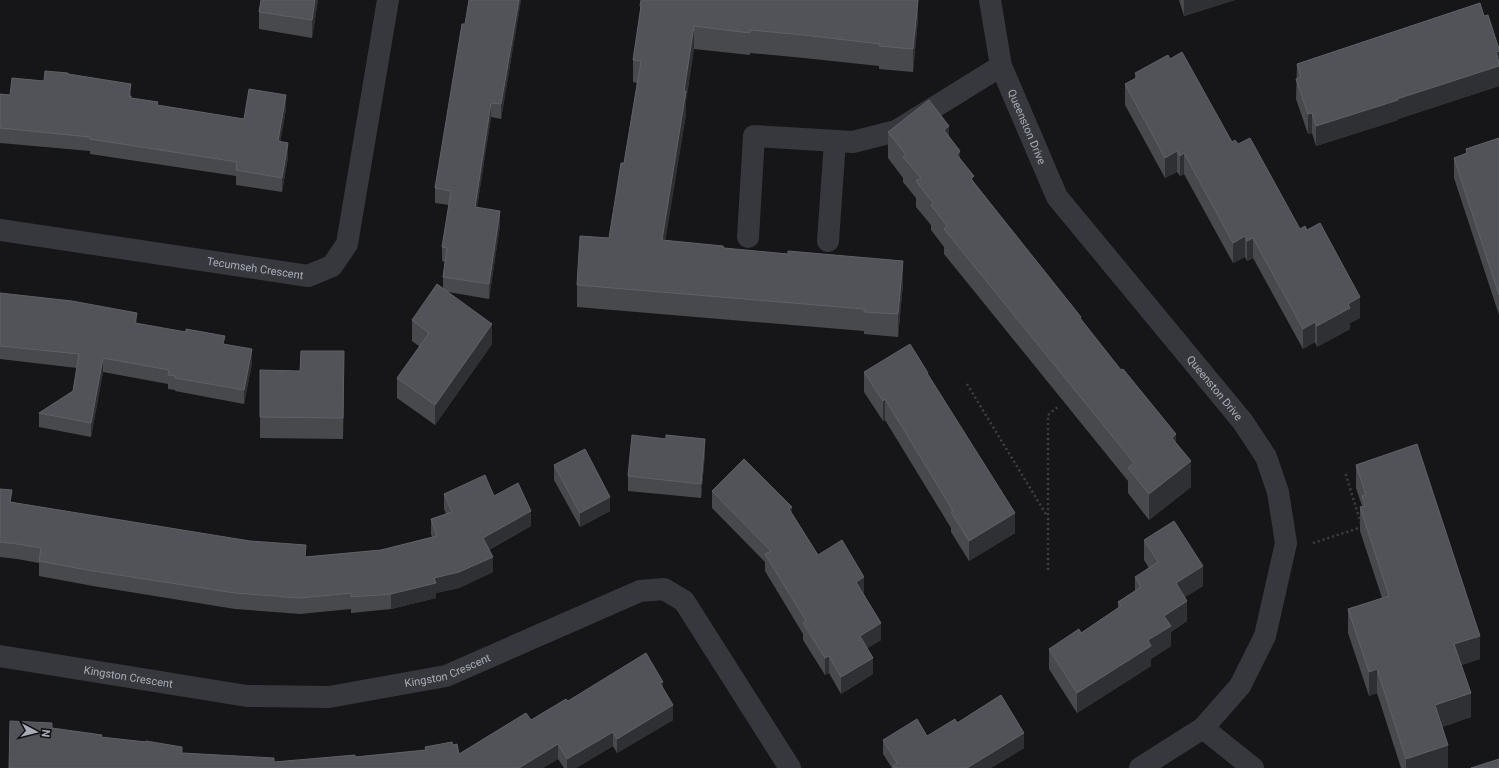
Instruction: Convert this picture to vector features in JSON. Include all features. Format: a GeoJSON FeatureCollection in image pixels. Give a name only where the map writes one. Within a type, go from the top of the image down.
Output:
{"type":"FeatureCollection","features":[{"type":"Feature","properties":{"kind":"street","name":"Tecumseh Crescent"},"geometry":{"type":"LineString","coordinates":[[0,230],[308,276],[332,266],[347,244],[388,0]]}},
{"type":"Feature","properties":{"kind":"street","name":"Queenston Drive"},"geometry":{"type":"LineString","coordinates":[[990,0],[1001,66],[1057,197],[1243,422],[1266,457],[1278,492],[1286,543],[1265,636],[1240,686],[1203,728],[1140,768]]}},
{"type":"Feature","properties":{"kind":"street"},"geometry":{"type":"LineString","coordinates":[[748,237],[754,136],[853,142],[896,131],[1001,66]]}},
{"type":"Feature","properties":{"kind":"street"},"geometry":{"type":"LineString","coordinates":[[828,242],[835,141]]}},
{"type":"Feature","properties":{"kind":"street","name":"Kingston Crescent"},"geometry":{"type":"LineString","coordinates":[[0,656],[247,696],[329,697],[446,676],[640,591],[664,589],[684,601],[790,768]]}},
{"type":"Feature","properties":{"kind":"street"},"geometry":{"type":"LineString","coordinates":[[1203,728],[1253,768]]}},
{"type":"Feature","properties":{"kind":"path"},"geometry":{"type":"LineString","coordinates":[[966,384],[1048,516]]}},
{"type":"Feature","properties":{"kind":"path"},"geometry":{"type":"LineString","coordinates":[[1048,570],[1048,415],[1059,406]]}},
{"type":"Feature","properties":{"kind":"path"},"geometry":{"type":"LineString","coordinates":[[1284,552],[1362,527],[1345,472]]}},
{"type":"Feature","properties":{"kind":"building"},"geometry":{"type":"Polygon","coordinates":[[[261,0],[315,0],[312,20],[259,12],[261,0]]]}},
{"type":"Feature","properties":{"kind":"building"},"geometry":{"type":"Polygon","coordinates":[[[469,0],[519,0],[501,104],[491,103],[475,207],[500,211],[489,284],[443,277],[447,248],[442,247],[451,191],[435,188],[462,24],[465,24],[469,0]]]}},
{"type":"Feature","properties":{"kind":"building"},"geometry":{"type":"Polygon","coordinates":[[[641,0],[918,0],[913,49],[879,46],[880,44],[804,35],[750,30],[750,33],[694,26],[684,91],[686,91],[662,240],[788,254],[788,251],[903,261],[898,314],[864,312],[864,309],[577,285],[580,236],[609,238],[621,163],[624,163],[641,61],[633,60],[641,0]]]}},
{"type":"Feature","properties":{"kind":"building"},"geometry":{"type":"Polygon","coordinates":[[[1480,3],[1484,16],[1488,15],[1499,49],[1499,51],[1496,52],[1499,66],[1316,126],[1312,113],[1308,114],[1296,79],[1301,77],[1297,64],[1480,3]]]}},
{"type":"Feature","properties":{"kind":"building"},"geometry":{"type":"Polygon","coordinates":[[[1182,52],[1232,142],[1235,140],[1238,144],[1250,138],[1300,229],[1305,226],[1307,230],[1320,223],[1360,297],[1348,304],[1350,308],[1317,326],[1315,322],[1303,329],[1253,238],[1247,241],[1245,236],[1233,243],[1184,153],[1180,156],[1177,151],[1165,158],[1125,84],[1138,77],[1135,73],[1168,55],[1170,59],[1182,52]]]}},
{"type":"Feature","properties":{"kind":"building"},"geometry":{"type":"Polygon","coordinates":[[[45,71],[68,73],[131,84],[129,96],[131,96],[131,98],[158,102],[157,105],[244,119],[249,89],[286,95],[278,141],[288,143],[282,178],[236,170],[237,162],[90,139],[90,137],[0,128],[0,94],[10,95],[12,78],[44,81],[45,71]]]}},
{"type":"Feature","properties":{"kind":"building"},"geometry":{"type":"Polygon","coordinates":[[[929,100],[949,126],[944,130],[960,151],[957,155],[974,176],[971,179],[1081,317],[1080,318],[1121,370],[1123,369],[1176,434],[1172,438],[1191,461],[1149,494],[1128,468],[1134,463],[944,229],[947,226],[931,205],[933,203],[916,181],[921,178],[903,157],[906,155],[888,132],[929,100]]]}},
{"type":"Feature","properties":{"kind":"building"},"geometry":{"type":"Polygon","coordinates":[[[1499,138],[1499,295],[1454,158],[1467,153],[1466,149],[1499,138]]]}},
{"type":"Feature","properties":{"kind":"building"},"geometry":{"type":"Polygon","coordinates":[[[437,284],[492,324],[435,405],[397,378],[429,333],[412,320],[437,284]]]}},
{"type":"Feature","properties":{"kind":"building"},"geometry":{"type":"Polygon","coordinates":[[[0,293],[72,301],[137,313],[135,323],[186,332],[186,329],[225,336],[223,344],[252,349],[244,390],[175,378],[175,376],[168,375],[169,370],[103,358],[91,423],[39,413],[73,391],[79,354],[0,346],[0,293]]]}},
{"type":"Feature","properties":{"kind":"building"},"geometry":{"type":"Polygon","coordinates":[[[910,344],[1015,513],[969,541],[951,512],[953,511],[885,399],[883,401],[864,372],[910,344]]]}},
{"type":"Feature","properties":{"kind":"building"},"geometry":{"type":"Polygon","coordinates":[[[301,351],[344,351],[343,418],[260,417],[260,370],[300,371],[301,351]]]}},
{"type":"Feature","properties":{"kind":"building"},"geometry":{"type":"Polygon","coordinates":[[[632,435],[666,439],[666,435],[705,439],[701,484],[628,476],[632,435]]]}},
{"type":"Feature","properties":{"kind":"building"},"geometry":{"type":"Polygon","coordinates":[[[1417,444],[1480,636],[1454,644],[1471,693],[1435,705],[1448,745],[1406,759],[1377,669],[1369,672],[1348,609],[1389,596],[1360,507],[1365,506],[1362,496],[1366,495],[1356,465],[1417,444]]]}},
{"type":"Feature","properties":{"kind":"building"},"geometry":{"type":"Polygon","coordinates":[[[585,449],[610,497],[580,513],[554,465],[585,449]]]}},
{"type":"Feature","properties":{"kind":"building"},"geometry":{"type":"Polygon","coordinates":[[[744,459],[792,507],[789,509],[818,555],[842,540],[864,577],[856,582],[881,623],[860,636],[873,658],[841,677],[829,656],[825,658],[803,623],[806,621],[765,554],[771,551],[712,491],[744,459]]]}},
{"type":"Feature","properties":{"kind":"building"},"geometry":{"type":"Polygon","coordinates":[[[485,475],[494,496],[518,483],[531,511],[483,538],[493,557],[459,572],[434,578],[436,583],[391,594],[351,597],[351,593],[300,598],[235,593],[39,561],[41,548],[0,542],[0,489],[12,490],[10,502],[250,541],[306,545],[305,557],[381,550],[437,536],[431,519],[452,512],[444,494],[485,475]]]}},
{"type":"Feature","properties":{"kind":"building"},"geometry":{"type":"Polygon","coordinates":[[[1174,521],[1203,566],[1176,583],[1187,601],[1164,616],[1171,626],[1148,640],[1151,646],[1077,693],[1049,649],[1079,629],[1081,633],[1121,606],[1118,602],[1141,587],[1135,577],[1158,562],[1144,540],[1174,521]]]}},
{"type":"Feature","properties":{"kind":"building"},"geometry":{"type":"Polygon","coordinates":[[[646,653],[663,682],[660,683],[673,705],[617,739],[613,732],[567,759],[558,744],[519,768],[9,768],[10,721],[52,723],[52,728],[102,735],[101,737],[146,741],[182,747],[182,753],[274,758],[274,762],[355,755],[355,757],[426,750],[425,747],[452,742],[453,745],[457,744],[459,754],[526,713],[531,720],[566,699],[568,701],[646,653]]]}},
{"type":"Feature","properties":{"kind":"building"},"geometry":{"type":"Polygon","coordinates":[[[1001,695],[1024,733],[967,768],[894,768],[893,766],[897,763],[883,740],[917,719],[927,736],[955,719],[957,723],[1001,695]]]}},
{"type":"Feature","properties":{"kind":"building"},"geometry":{"type":"Polygon","coordinates":[[[1499,759],[1499,768],[1471,768],[1499,759]]]}}]}
